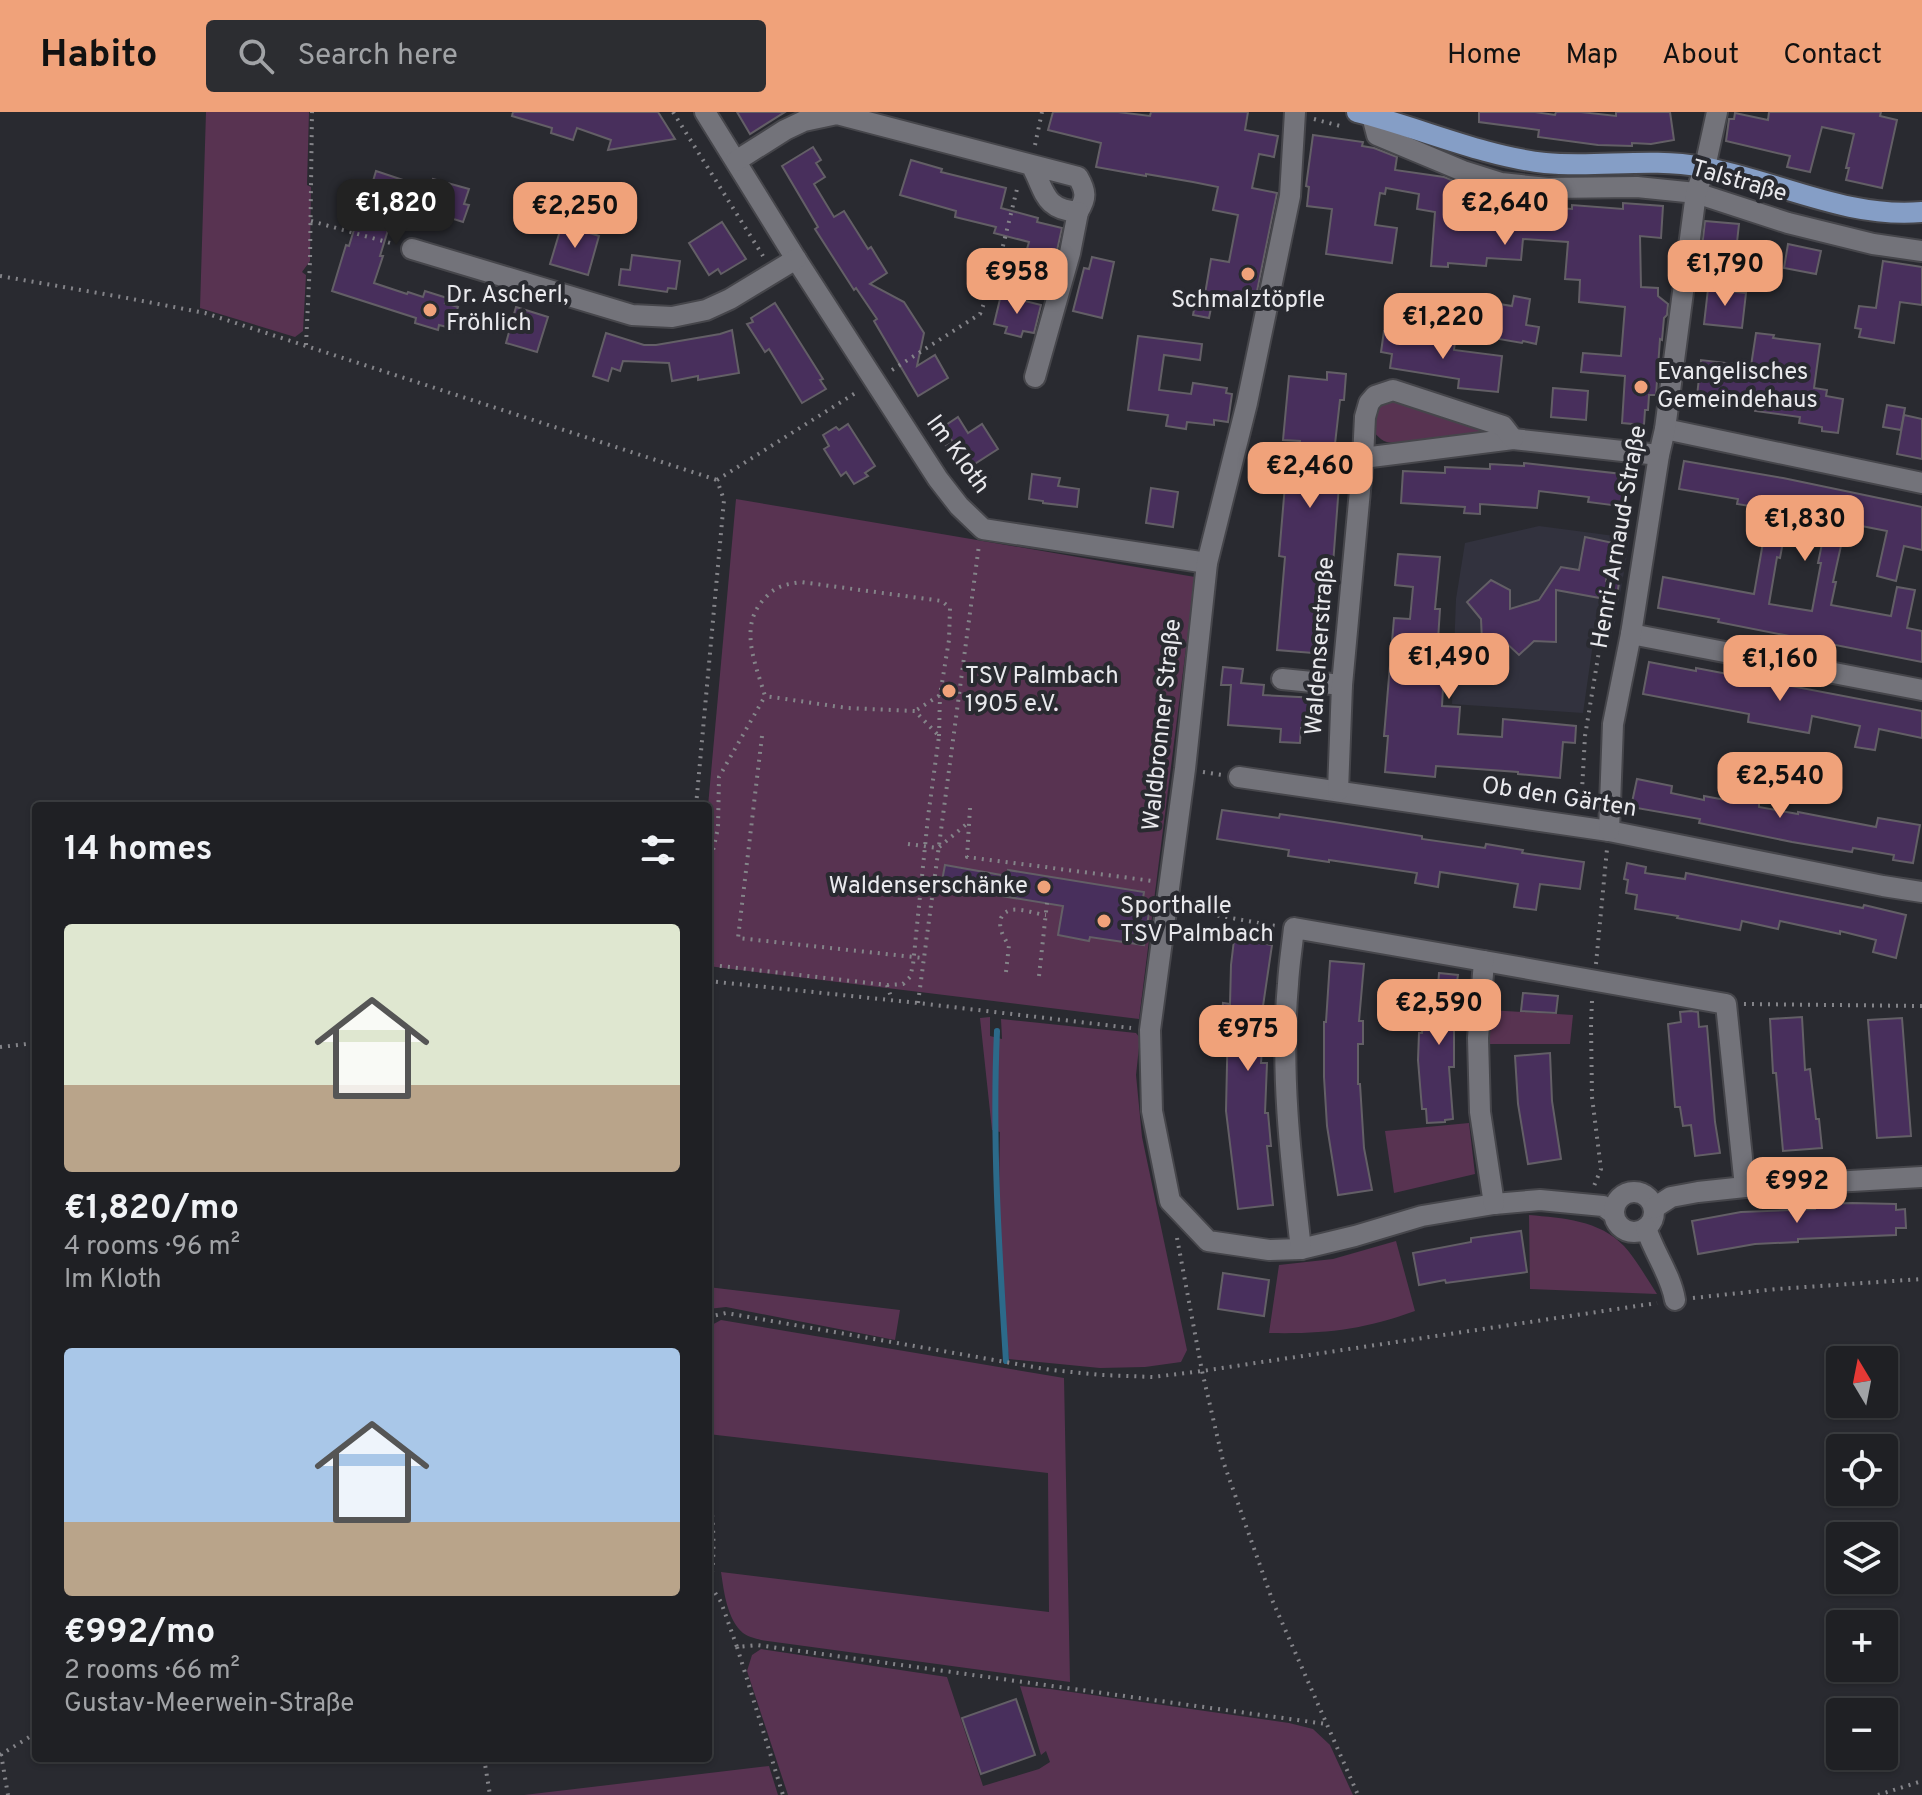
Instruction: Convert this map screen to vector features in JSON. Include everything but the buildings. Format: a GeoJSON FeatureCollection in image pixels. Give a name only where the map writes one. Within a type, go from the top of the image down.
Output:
{"type":"FeatureCollection","features":[{"type":"Feature","properties":{"kind":"main road","name":"Talstraße"},"geometry":{"type":"LineString","coordinates":[[1369,121],[1519,159],[1570,164],[1655,162],[1705,167],[1861,209],[1886,213],[1922,212]]}},
{"type":"Feature","properties":{"kind":"street","name":"Im Kloth"},"geometry":{"type":"LineString","coordinates":[[705,112],[938,479],[959,506],[983,529],[1207,563]]}},
{"type":"Feature","properties":{"kind":"street","name":"Henri-Arnaud-Straße"},"geometry":{"type":"LineString","coordinates":[[1609,831],[1613,724],[1665,429],[1696,193],[1717,112]]}},
{"type":"Feature","properties":{"kind":"street","name":"Waldbronner Straße"},"geometry":{"type":"LineString","coordinates":[[1170,1201],[1152,1111],[1150,1030],[1185,769],[1207,563],[1247,403],[1290,196],[1296,113]]}},
{"type":"Feature","properties":{"kind":"street"},"geometry":{"type":"LineString","coordinates":[[736,161],[804,121],[837,114],[1078,177],[1085,188],[1085,201],[1078,212],[1070,253],[1035,377]]}},
{"type":"Feature","properties":{"kind":"street","name":"Talstraße"},"geometry":{"type":"LineString","coordinates":[[1369,121],[1463,171],[1501,183],[1548,188],[1637,187],[1696,193],[1788,223],[1873,244],[1922,251]]}},
{"type":"Feature","properties":{"kind":"street"},"geometry":{"type":"LineString","coordinates":[[1027,164],[1054,207],[1078,212]]}},
{"type":"Feature","properties":{"kind":"street"},"geometry":{"type":"LineString","coordinates":[[412,249],[632,315],[672,317],[706,310],[730,299],[796,259]]}},
{"type":"Feature","properties":{"kind":"street","name":"Waldenserstraße"},"geometry":{"type":"LineString","coordinates":[[1338,791],[1342,685],[1365,417],[1369,403],[1375,396],[1393,390],[1503,426],[1513,439]]}},
{"type":"Feature","properties":{"kind":"street"},"geometry":{"type":"LineString","coordinates":[[1665,429],[1922,483]]}},
{"type":"Feature","properties":{"kind":"street","name":"Waldenserstraße"},"geometry":{"type":"LineString","coordinates":[[1363,458],[1513,439],[1659,455]]}},
{"type":"Feature","properties":{"kind":"street"},"geometry":{"type":"LineString","coordinates":[[1631,634],[1922,690]]}},
{"type":"Feature","properties":{"kind":"street"},"geometry":{"type":"LineString","coordinates":[[1282,679],[1342,685]]}},
{"type":"Feature","properties":{"kind":"street","name":"Ob den Gärten"},"geometry":{"type":"LineString","coordinates":[[1239,777],[1609,831],[1922,892]]}},
{"type":"Feature","properties":{"kind":"street"},"geometry":{"type":"LineString","coordinates":[[1301,1249],[1291,1167],[1286,1080],[1288,984],[1294,928],[1726,1004],[1745,1187]]}},
{"type":"Feature","properties":{"kind":"street"},"geometry":{"type":"LineString","coordinates":[[1484,961],[1478,1038],[1480,1112],[1494,1204]]}},
{"type":"Feature","properties":{"kind":"street"},"geometry":{"type":"LineString","coordinates":[[1654,1208],[1671,1197],[1698,1192],[1922,1177]]}},
{"type":"Feature","properties":{"kind":"street"},"geometry":{"type":"LineString","coordinates":[[1632,1192],[1646,1196],[1654,1208],[1653,1218],[1646,1228],[1638,1232],[1626,1231],[1614,1214],[1622,1196],[1632,1192]]}},
{"type":"Feature","properties":{"kind":"street"},"geometry":{"type":"LineString","coordinates":[[1170,1201],[1208,1241],[1269,1250],[1301,1249],[1422,1216],[1494,1204],[1540,1200],[1603,1206],[1614,1214]]}},
{"type":"Feature","properties":{"kind":"street"},"geometry":{"type":"LineString","coordinates":[[1646,1228],[1674,1291],[1675,1300]]}},
{"type":"Feature","properties":{"kind":"path"},"geometry":{"type":"LineString","coordinates":[[306,345],[312,112]]}},
{"type":"Feature","properties":{"kind":"path"},"geometry":{"type":"LineString","coordinates":[[673,112],[773,273]]}},
{"type":"Feature","properties":{"kind":"path"},"geometry":{"type":"LineString","coordinates":[[717,480],[980,314],[998,266],[1042,112]]}},
{"type":"Feature","properties":{"kind":"path"},"geometry":{"type":"LineString","coordinates":[[1296,113],[1369,121]]}},
{"type":"Feature","properties":{"kind":"path"},"geometry":{"type":"LineString","coordinates":[[311,221],[412,249]]}},
{"type":"Feature","properties":{"kind":"path"},"geometry":{"type":"LineString","coordinates":[[0,276],[205,313],[717,480]]}},
{"type":"Feature","properties":{"kind":"path"},"geometry":{"type":"LineString","coordinates":[[696,802],[724,500],[717,480]]}},
{"type":"Feature","properties":{"kind":"path"},"geometry":{"type":"LineString","coordinates":[[918,1003],[979,545]]}},
{"type":"Feature","properties":{"kind":"path"},"geometry":{"type":"LineString","coordinates":[[712,855],[718,828],[719,777],[765,696],[751,649],[750,624],[756,606],[772,591],[801,582],[942,601],[950,608],[949,640],[940,695],[939,736],[910,977],[903,984],[887,985],[712,965]]}},
{"type":"Feature","properties":{"kind":"path"},"geometry":{"type":"LineString","coordinates":[[765,696],[847,708],[915,711],[940,695]]}},
{"type":"Feature","properties":{"kind":"path"},"geometry":{"type":"LineString","coordinates":[[915,711],[939,736]]}},
{"type":"Feature","properties":{"kind":"path"},"geometry":{"type":"LineString","coordinates":[[762,736],[738,938],[924,958]]}},
{"type":"Feature","properties":{"kind":"path"},"geometry":{"type":"LineString","coordinates":[[1185,769],[1239,777]]}},
{"type":"Feature","properties":{"kind":"path"},"geometry":{"type":"LineString","coordinates":[[970,808],[967,857],[1171,883]]}},
{"type":"Feature","properties":{"kind":"path"},"geometry":{"type":"LineString","coordinates":[[908,844],[938,848],[969,822]]}},
{"type":"Feature","properties":{"kind":"path"},"geometry":{"type":"LineString","coordinates":[[1601,1169],[1592,1097],[1591,1024],[1606,854]]}},
{"type":"Feature","properties":{"kind":"path"},"geometry":{"type":"LineString","coordinates":[[1039,976],[1047,903]]}},
{"type":"Feature","properties":{"kind":"path"},"geometry":{"type":"LineString","coordinates":[[1168,907],[1294,928]]}},
{"type":"Feature","properties":{"kind":"path"},"geometry":{"type":"LineString","coordinates":[[1006,972],[1009,945],[1001,936],[1001,918],[1013,909],[1046,915]]}},
{"type":"Feature","properties":{"kind":"path"},"geometry":{"type":"LineString","coordinates":[[712,981],[1150,1030]]}},
{"type":"Feature","properties":{"kind":"path"},"geometry":{"type":"LineString","coordinates":[[887,985],[892,1000]]}},
{"type":"Feature","properties":{"kind":"path"},"geometry":{"type":"LineString","coordinates":[[1726,1004],[1922,1006]]}},
{"type":"Feature","properties":{"kind":"path"},"geometry":{"type":"LineString","coordinates":[[0,1047],[32,1043]]}},
{"type":"Feature","properties":{"kind":"path"},"geometry":{"type":"LineString","coordinates":[[1170,1201],[1202,1371],[1228,1476],[1273,1602],[1358,1795]]}},
{"type":"Feature","properties":{"kind":"path"},"geometry":{"type":"LineString","coordinates":[[712,1316],[726,1313],[1063,1371],[1153,1377],[1675,1300],[1922,1279]]}},
{"type":"Feature","properties":{"kind":"path"},"geometry":{"type":"LineString","coordinates":[[712,1524],[712,1574]]}},
{"type":"Feature","properties":{"kind":"path"},"geometry":{"type":"LineString","coordinates":[[712,1590],[721,1602],[737,1647],[783,1795]]}},
{"type":"Feature","properties":{"kind":"path"},"geometry":{"type":"LineString","coordinates":[[737,1647],[757,1645],[1326,1724]]}},
{"type":"Feature","properties":{"kind":"path"},"geometry":{"type":"LineString","coordinates":[[8,1795],[0,1754],[32,1735]]}},
{"type":"Feature","properties":{"kind":"path"},"geometry":{"type":"LineString","coordinates":[[485,1762],[490,1795]]}},
{"type":"Feature","properties":{"kind":"path"},"geometry":{"type":"LineString","coordinates":[[1878,1795],[1922,1781]]}},
{"type":"Feature","properties":{"kind":"shaded area"},"geometry":{"type":"Polygon","coordinates":[[[206,112],[309,112],[307,185],[311,187],[310,261],[302,272],[306,275],[303,331],[295,337],[200,308],[206,112]]]}},
{"type":"Feature","properties":{"kind":"shaded area"},"geometry":{"type":"Polygon","coordinates":[[[1390,399],[1485,429],[1417,442],[1384,441],[1374,433],[1375,406],[1390,399]]]}},
{"type":"Feature","properties":{"kind":"shaded area","name":"TSV Palmbach 1905 e.V."},"geometry":{"type":"Polygon","coordinates":[[[736,499],[1195,577],[1139,1019],[712,966],[712,802],[708,802],[736,499]]]}},
{"type":"Feature","properties":{"kind":"shaded area"},"geometry":{"type":"Polygon","coordinates":[[[1539,526],[1630,538],[1614,628],[1595,629],[1583,713],[1452,704],[1456,599],[1465,543],[1539,526]]]}},
{"type":"Feature","properties":{"kind":"shaded area"},"geometry":{"type":"Polygon","coordinates":[[[1489,1010],[1573,1015],[1570,1044],[1488,1044],[1489,1010]]]}},
{"type":"Feature","properties":{"kind":"shaded area"},"geometry":{"type":"Polygon","coordinates":[[[990,1017],[990,1036],[1002,1039],[1001,1019],[1136,1033],[1140,1038],[1136,1075],[1142,1137],[1187,1350],[1181,1362],[1100,1368],[1009,1359],[1000,1246],[1000,1132],[992,1130],[980,1018],[990,1017]]]}},
{"type":"Feature","properties":{"kind":"shaded area"},"geometry":{"type":"Polygon","coordinates":[[[1469,1123],[1475,1174],[1394,1193],[1385,1131],[1469,1123]]]}},
{"type":"Feature","properties":{"kind":"shaded area"},"geometry":{"type":"Polygon","coordinates":[[[1529,1215],[1580,1222],[1614,1237],[1628,1251],[1657,1294],[1530,1289],[1529,1215]]]}},
{"type":"Feature","properties":{"kind":"shaded area"},"geometry":{"type":"Polygon","coordinates":[[[1396,1241],[1415,1311],[1344,1330],[1269,1333],[1279,1265],[1333,1259],[1396,1241]]]}},
{"type":"Feature","properties":{"kind":"shaded area"},"geometry":{"type":"Polygon","coordinates":[[[712,1287],[900,1310],[895,1340],[726,1307],[712,1309],[712,1287]]]}},
{"type":"Feature","properties":{"kind":"shaded area"},"geometry":{"type":"Polygon","coordinates":[[[721,1320],[1064,1378],[1070,1682],[761,1640],[743,1633],[730,1613],[721,1572],[1049,1612],[1048,1473],[712,1434],[712,1325],[721,1320]]]}},
{"type":"Feature","properties":{"kind":"shaded area"},"geometry":{"type":"Polygon","coordinates":[[[761,1649],[947,1677],[983,1786],[1039,1769],[1050,1762],[1046,1751],[1041,1755],[1020,1686],[1289,1723],[1313,1729],[1330,1745],[1353,1795],[788,1795],[747,1671],[752,1655],[761,1649]]]}},
{"type":"Feature","properties":{"kind":"shaded area"},"geometry":{"type":"Polygon","coordinates":[[[769,1766],[778,1795],[524,1795],[769,1766]]]}},
{"type":"Feature","properties":{"kind":"waterway"},"geometry":{"type":"LineString","coordinates":[[997,1031],[996,1154],[1006,1361]]}},
{"type":"Feature","properties":{"kind":"place","name":"Schmalztöpfle"},"geometry":{"type":"Point","coordinates":[1248,274]}},
{"type":"Feature","properties":{"kind":"place","name":"Dr. Ascherl, Fröhlich"},"geometry":{"type":"Point","coordinates":[430,310]}},
{"type":"Feature","properties":{"kind":"place","name":"Evangelisches Gemeindehaus"},"geometry":{"type":"Point","coordinates":[1641,387]}},
{"type":"Feature","properties":{"kind":"place","name":"TSV Palmbach 1905 e.V."},"geometry":{"type":"Point","coordinates":[949,691]}},
{"type":"Feature","properties":{"kind":"place","name":"Waldenserschänke"},"geometry":{"type":"Point","coordinates":[1044,887]}},
{"type":"Feature","properties":{"kind":"place","name":"Sporthalle TSV Palmbach"},"geometry":{"type":"Point","coordinates":[1104,921]}}]}
